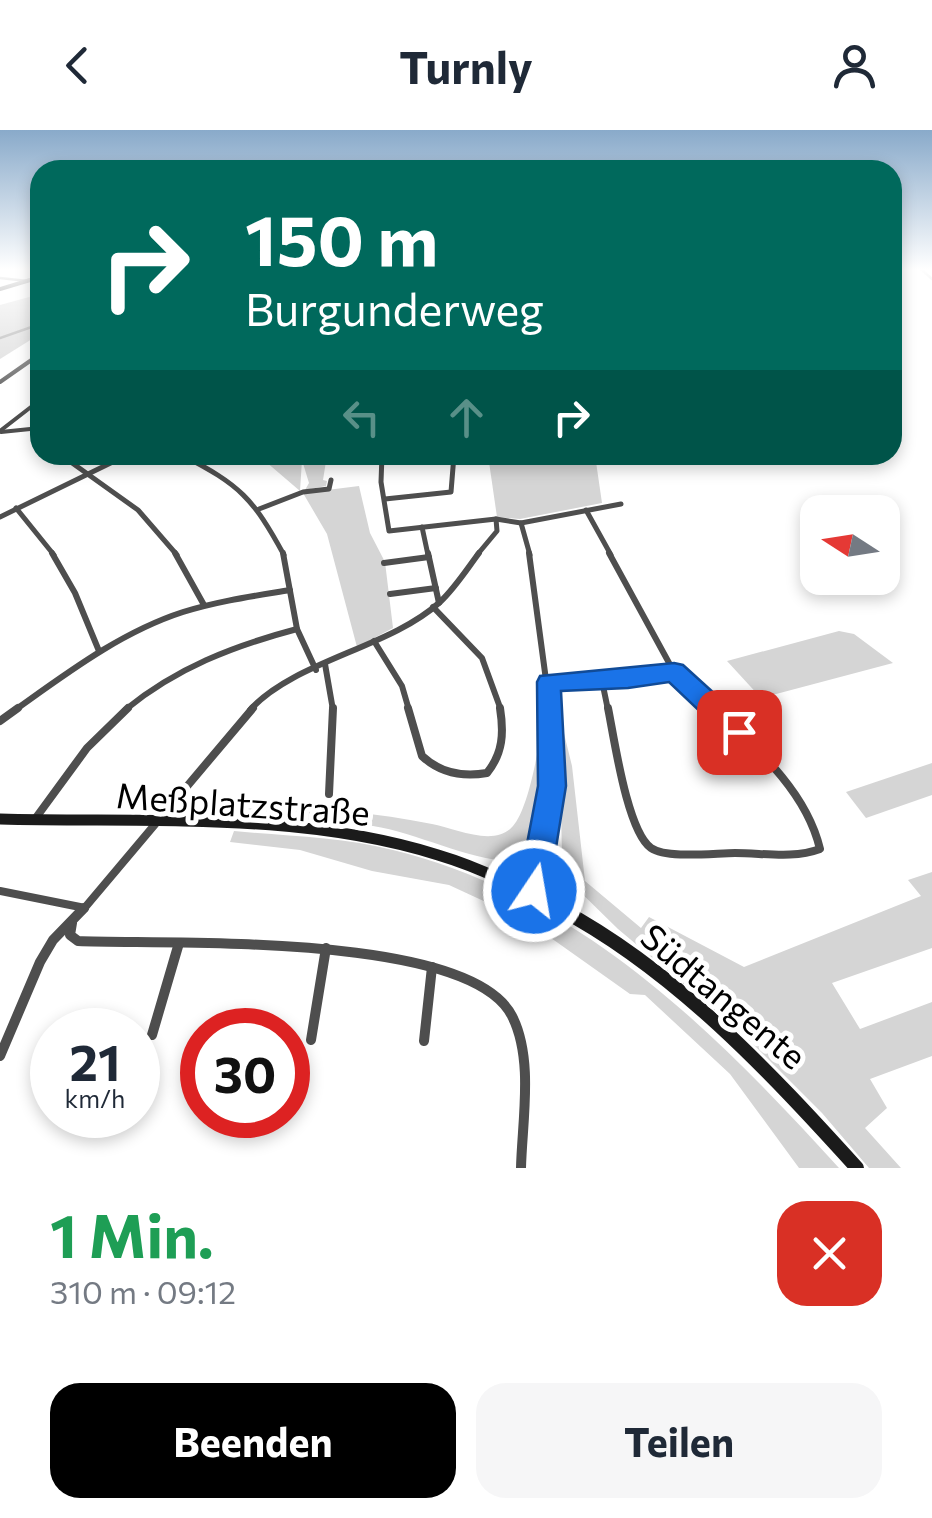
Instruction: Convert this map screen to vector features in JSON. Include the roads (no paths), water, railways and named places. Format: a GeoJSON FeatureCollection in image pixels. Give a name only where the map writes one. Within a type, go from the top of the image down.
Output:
{"type":"FeatureCollection","features":[{"type":"Feature","properties":{"kind":"main road","name":"Meßplatzstraße"},"geometry":{"type":"LineString","coordinates":[[0,819],[230,826],[362,837],[467,865],[534,891]]}},
{"type":"Feature","properties":{"kind":"main road","name":"Südtangente"},"geometry":{"type":"LineString","coordinates":[[534,891],[674,985],[769,1072],[857,1168]]}},
{"type":"Feature","properties":{"kind":"street"},"geometry":{"type":"LineString","coordinates":[[0,382],[30,361]]}},
{"type":"Feature","properties":{"kind":"street"},"geometry":{"type":"LineString","coordinates":[[0,432],[30,408]]}},
{"type":"Feature","properties":{"kind":"street"},"geometry":{"type":"LineString","coordinates":[[0,432],[30,429]]}},
{"type":"Feature","properties":{"kind":"street"},"geometry":{"type":"LineString","coordinates":[[74,465],[128,502],[153,526],[184,564],[204,606]]}},
{"type":"Feature","properties":{"kind":"street"},"geometry":{"type":"LineString","coordinates":[[0,517],[104,465]]}},
{"type":"Feature","properties":{"kind":"street"},"geometry":{"type":"LineString","coordinates":[[201,465],[230,480],[259,508],[287,560],[297,629],[316,670]]}},
{"type":"Feature","properties":{"kind":"street"},"geometry":{"type":"LineString","coordinates":[[383,465],[389,531],[496,519],[520,523],[621,504]]}},
{"type":"Feature","properties":{"kind":"street"},"geometry":{"type":"LineString","coordinates":[[386,500],[452,492],[453,465]]}},
{"type":"Feature","properties":{"kind":"street"},"geometry":{"type":"LineString","coordinates":[[259,508],[294,495],[329,489],[331,480]]}},
{"type":"Feature","properties":{"kind":"street"},"geometry":{"type":"LineString","coordinates":[[16,508],[61,567],[84,606],[99,652]]}},
{"type":"Feature","properties":{"kind":"street"},"geometry":{"type":"LineString","coordinates":[[586,510],[674,672],[777,768],[817,836],[820,849],[806,853],[720,853],[658,850],[644,843],[633,819],[602,680]]}},
{"type":"Feature","properties":{"kind":"street"},"geometry":{"type":"LineString","coordinates":[[0,1056],[6,1032],[53,940],[85,908],[151,824],[264,696],[436,605],[498,531],[496,519]]}},
{"type":"Feature","properties":{"kind":"street"},"geometry":{"type":"LineString","coordinates":[[520,523],[529,547],[548,682],[552,786],[534,891]]}},
{"type":"Feature","properties":{"kind":"street"},"geometry":{"type":"LineString","coordinates":[[374,641],[402,686],[413,712],[422,756],[428,763],[463,774],[488,773],[499,760],[500,703],[474,646],[436,605],[436,588],[422,527]]}},
{"type":"Feature","properties":{"kind":"street"},"geometry":{"type":"LineString","coordinates":[[384,563],[429,558]]}},
{"type":"Feature","properties":{"kind":"street"},"geometry":{"type":"LineString","coordinates":[[390,594],[436,588]]}},
{"type":"Feature","properties":{"kind":"street"},"geometry":{"type":"LineString","coordinates":[[0,721],[99,652],[204,606],[290,590]]}},
{"type":"Feature","properties":{"kind":"street"},"geometry":{"type":"LineString","coordinates":[[34,820],[66,769],[120,711],[206,656],[241,642],[297,629]]}},
{"type":"Feature","properties":{"kind":"street"},"geometry":{"type":"LineString","coordinates":[[324,664],[333,700],[329,794]]}},
{"type":"Feature","properties":{"kind":"street"},"geometry":{"type":"LineString","coordinates":[[548,682],[674,672]]}},
{"type":"Feature","properties":{"kind":"street"},"geometry":{"type":"LineString","coordinates":[[0,890],[85,908]]}},
{"type":"Feature","properties":{"kind":"street"},"geometry":{"type":"LineString","coordinates":[[72,923],[70,934],[78,941],[326,948],[383,954],[432,967],[494,996],[513,1018],[520,1054],[520,1168]]}},
{"type":"Feature","properties":{"kind":"street"},"geometry":{"type":"LineString","coordinates":[[160,1008],[179,943]]}},
{"type":"Feature","properties":{"kind":"street"},"geometry":{"type":"LineString","coordinates":[[311,1040],[326,948]]}},
{"type":"Feature","properties":{"kind":"street"},"geometry":{"type":"LineString","coordinates":[[424,1041],[432,967]]}},
{"type":"Feature","properties":{"kind":"waterway"},"geometry":{"type":"LineString","coordinates":[[0,338],[30,328]]}}]}
